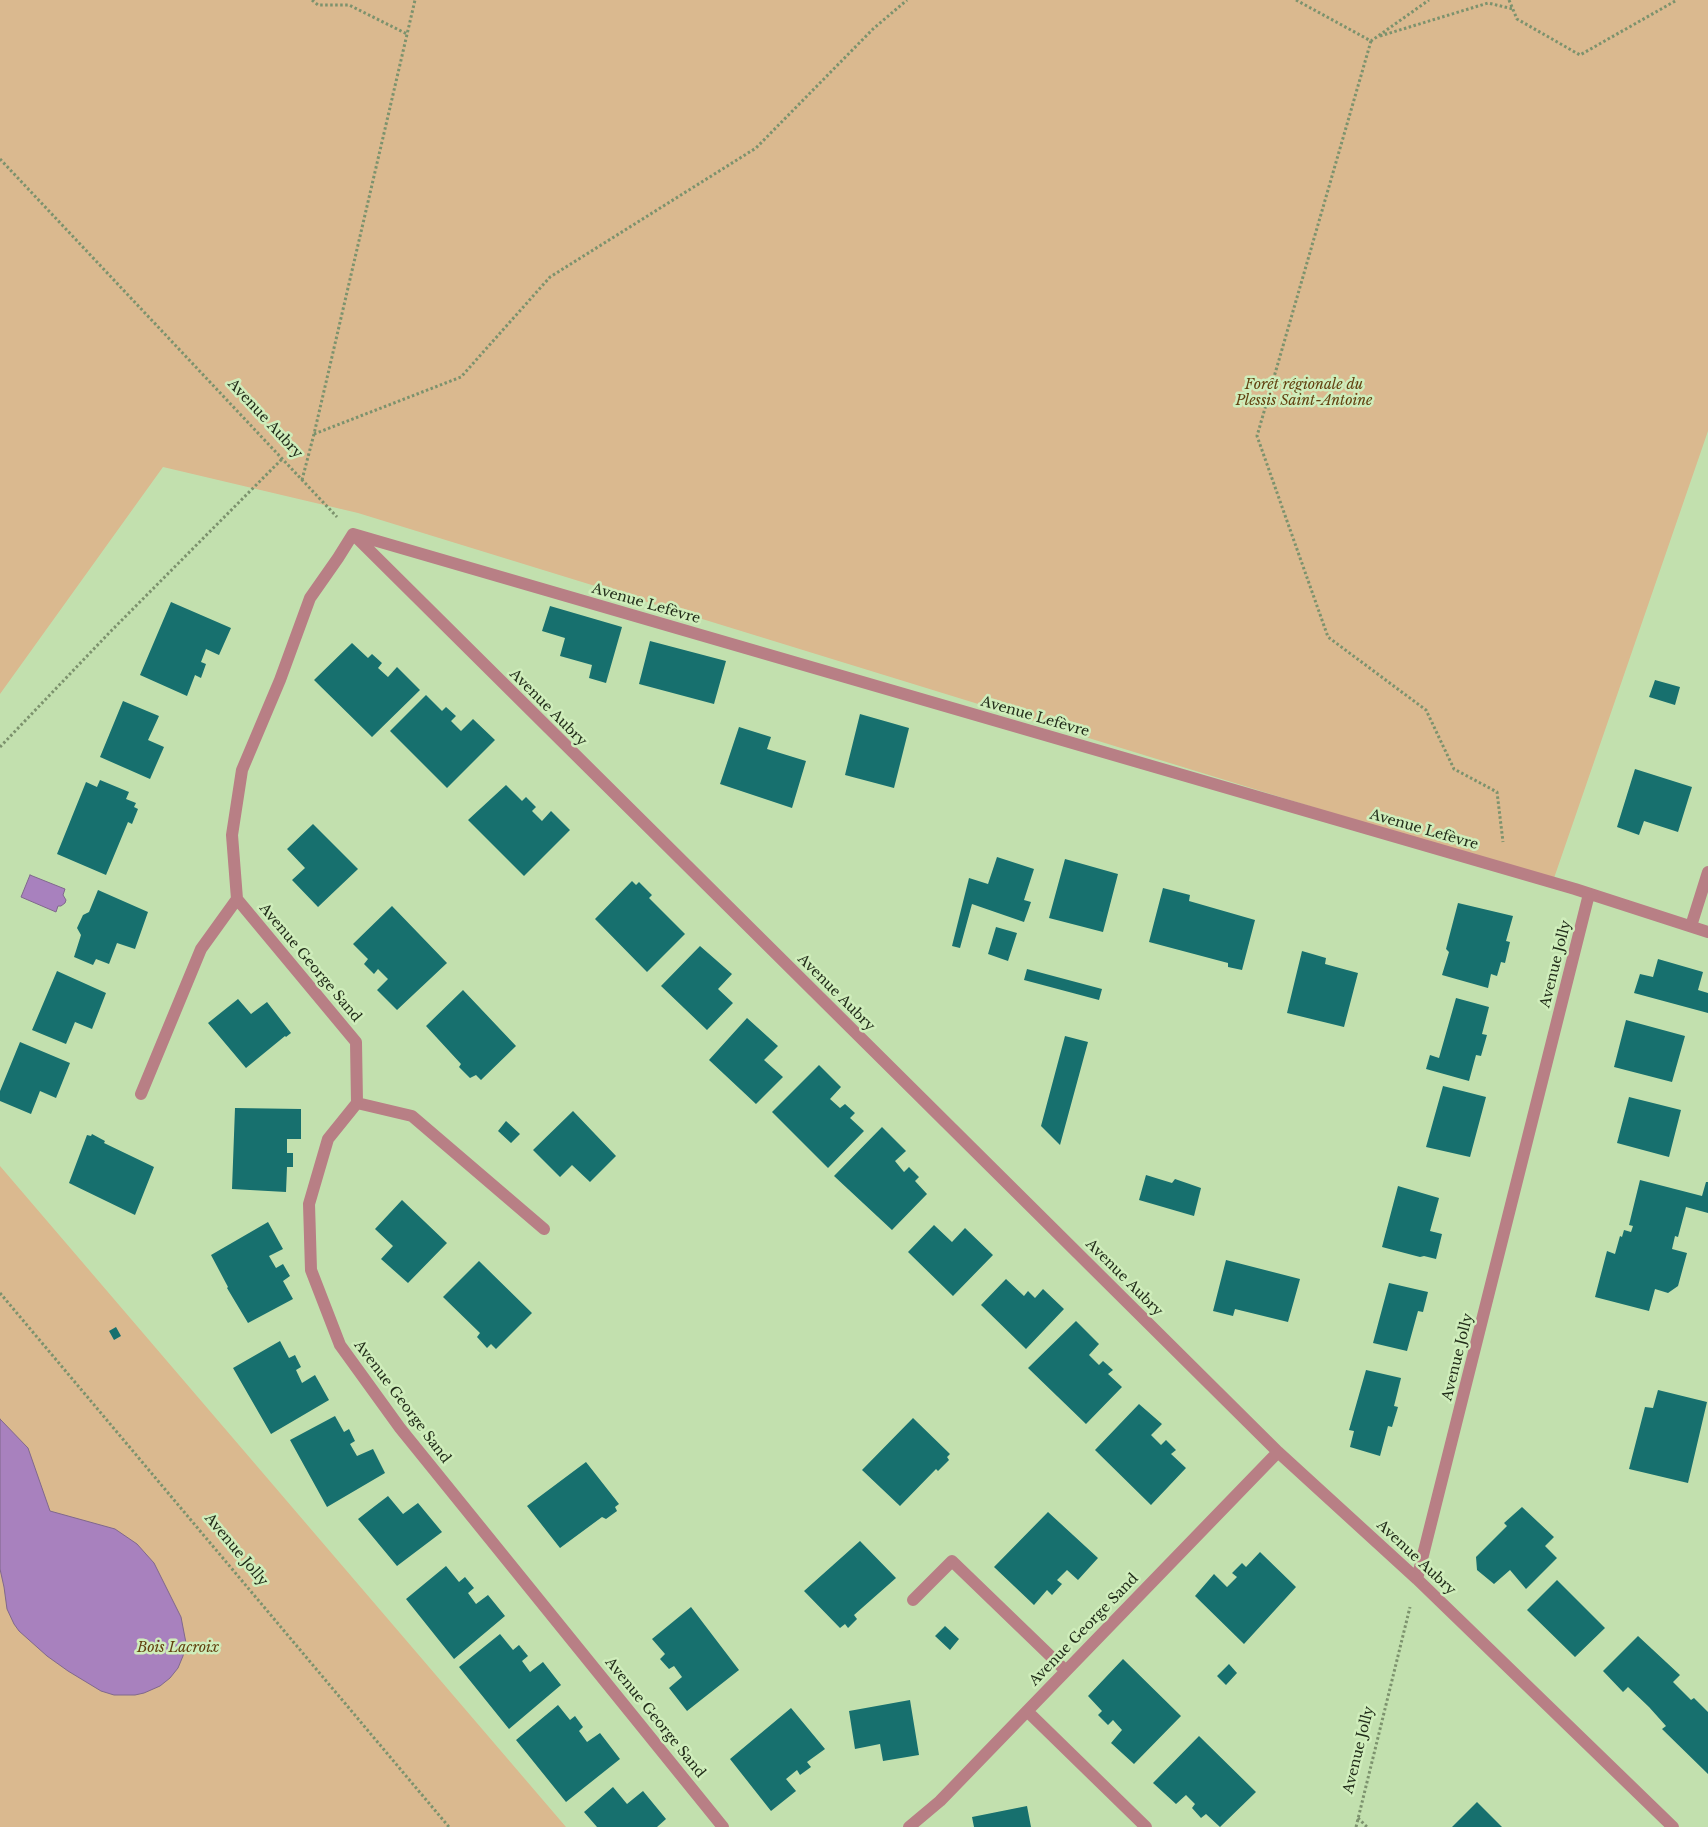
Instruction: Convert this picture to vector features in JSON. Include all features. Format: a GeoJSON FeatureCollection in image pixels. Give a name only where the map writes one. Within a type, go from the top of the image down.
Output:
{"type":"FeatureCollection","features":[{"type":"Feature","properties":{"kind":"street","name":"Avenue Lefèvre"},"geometry":{"type":"LineString","coordinates":[[353,534],[1589,894],[1708,932]]}},
{"type":"Feature","properties":{"kind":"street"},"geometry":{"type":"LineString","coordinates":[[140,1094],[201,949],[237,899],[232,835],[242,770],[280,680],[310,598],[353,534]]}},
{"type":"Feature","properties":{"kind":"street","name":"Avenue Aubry"},"geometry":{"type":"LineString","coordinates":[[353,534],[376,559],[1278,1452],[1417,1579],[1673,1827]]}},
{"type":"Feature","properties":{"kind":"street"},"geometry":{"type":"LineString","coordinates":[[1691,926],[1708,872]]}},
{"type":"Feature","properties":{"kind":"street","name":"Avenue Jolly"},"geometry":{"type":"LineString","coordinates":[[1417,1579],[1589,894]]}},
{"type":"Feature","properties":{"kind":"street","name":"Avenue George Sand"},"geometry":{"type":"LineString","coordinates":[[237,899],[356,1042],[357,1103],[328,1139],[309,1204],[311,1270],[340,1345],[400,1428],[724,1827]]}},
{"type":"Feature","properties":{"kind":"street"},"geometry":{"type":"LineString","coordinates":[[357,1103],[412,1116],[544,1229]]}},
{"type":"Feature","properties":{"kind":"street","name":"Avenue George Sand"},"geometry":{"type":"LineString","coordinates":[[909,1827],[940,1801],[1278,1452]]}},
{"type":"Feature","properties":{"kind":"street"},"geometry":{"type":"LineString","coordinates":[[913,1600],[952,1561],[1066,1671]]}},
{"type":"Feature","properties":{"kind":"street"},"geometry":{"type":"LineString","coordinates":[[1027,1711],[1146,1827]]}},
{"type":"Feature","properties":{"kind":"path"},"geometry":{"type":"LineString","coordinates":[[312,0],[318,5],[349,5],[406,34]]}},
{"type":"Feature","properties":{"kind":"path"},"geometry":{"type":"LineString","coordinates":[[302,480],[415,0]]}},
{"type":"Feature","properties":{"kind":"path"},"geometry":{"type":"LineString","coordinates":[[314,434],[461,377],[550,277],[756,148],[873,29],[906,0]]}},
{"type":"Feature","properties":{"kind":"path"},"geometry":{"type":"LineString","coordinates":[[1296,0],[1369,40]]}},
{"type":"Feature","properties":{"kind":"path"},"geometry":{"type":"LineString","coordinates":[[1429,0],[1369,40],[1257,436],[1328,637],[1426,710],[1454,770],[1497,792],[1504,848]]}},
{"type":"Feature","properties":{"kind":"path"},"geometry":{"type":"LineString","coordinates":[[1508,0],[1517,19],[1580,54],[1677,0]]}},
{"type":"Feature","properties":{"kind":"path"},"geometry":{"type":"LineString","coordinates":[[1374,37],[1488,2],[1513,9]]}},
{"type":"Feature","properties":{"kind":"path","name":"Avenue Aubry"},"geometry":{"type":"LineString","coordinates":[[0,159],[353,534]]}},
{"type":"Feature","properties":{"kind":"path"},"geometry":{"type":"LineString","coordinates":[[0,747],[111,631],[282,459]]}},
{"type":"Feature","properties":{"kind":"path","name":"Avenue Jolly"},"geometry":{"type":"LineString","coordinates":[[0,1293],[449,1827]]}},
{"type":"Feature","properties":{"kind":"path","name":"Avenue Jolly"},"geometry":{"type":"LineString","coordinates":[[1356,1827],[1417,1579]]}},
{"type":"Feature","properties":{"kind":"path"},"geometry":{"type":"LineString","coordinates":[[1358,1818],[1368,1827]]}},
{"type":"Feature","properties":{"kind":"green space","name":"Forêt régionale du Plessis Saint-Antoine"},"geometry":{"type":"Polygon","coordinates":[[[0,0],[1708,0],[1708,431],[1553,881],[358,513],[163,467],[0,694],[0,0]]]}},
{"type":"Feature","properties":{"kind":"green space","name":"Bois Lacroix"},"geometry":{"type":"Polygon","coordinates":[[[0,1166],[566,1827],[0,1827],[0,1166]]]}},
{"type":"Feature","properties":{"kind":"shaded area"},"geometry":{"type":"Polygon","coordinates":[[[30,875],[65,889],[63,895],[66,900],[65,903],[58,906],[56,912],[21,897],[30,875]]]}},
{"type":"Feature","properties":{"kind":"shaded area"},"geometry":{"type":"Polygon","coordinates":[[[0,1419],[28,1448],[50,1511],[115,1529],[137,1544],[154,1563],[181,1617],[186,1643],[178,1668],[160,1686],[135,1695],[114,1695],[101,1691],[47,1656],[19,1631],[14,1624],[7,1609],[0,1569],[0,1419]]]}},
{"type":"Feature","properties":{"kind":"building"},"geometry":{"type":"Polygon","coordinates":[[[171,602],[231,628],[219,655],[206,649],[201,662],[206,664],[201,678],[195,675],[187,696],[140,675],[171,602]]]}},
{"type":"Feature","properties":{"kind":"building"},"geometry":{"type":"Polygon","coordinates":[[[550,606],[622,627],[606,683],[589,678],[592,665],[560,656],[565,638],[542,631],[550,606]]]}},
{"type":"Feature","properties":{"kind":"building"},"geometry":{"type":"Polygon","coordinates":[[[650,641],[726,661],[714,704],[639,684],[650,641]]]}},
{"type":"Feature","properties":{"kind":"building"},"geometry":{"type":"Polygon","coordinates":[[[352,643],[368,658],[372,654],[382,663],[378,668],[388,677],[397,667],[420,690],[372,737],[314,680],[352,643]]]}},
{"type":"Feature","properties":{"kind":"building"},"geometry":{"type":"Polygon","coordinates":[[[1655,680],[1680,687],[1675,705],[1649,697],[1655,680]]]}},
{"type":"Feature","properties":{"kind":"building"},"geometry":{"type":"Polygon","coordinates":[[[426,695],[442,711],[446,707],[456,716],[451,721],[461,731],[473,719],[495,740],[447,788],[390,731],[426,695]]]}},
{"type":"Feature","properties":{"kind":"building"},"geometry":{"type":"Polygon","coordinates":[[[123,701],[159,716],[148,740],[164,747],[150,779],[100,757],[123,701]]]}},
{"type":"Feature","properties":{"kind":"building"},"geometry":{"type":"Polygon","coordinates":[[[860,714],[909,728],[894,788],[845,775],[860,714]]]}},
{"type":"Feature","properties":{"kind":"building"},"geometry":{"type":"Polygon","coordinates":[[[739,727],[771,737],[767,749],[806,761],[792,808],[720,784],[739,727]]]}},
{"type":"Feature","properties":{"kind":"building"},"geometry":{"type":"Polygon","coordinates":[[[1635,769],[1692,787],[1678,832],[1644,821],[1639,835],[1617,827],[1635,769]]]}},
{"type":"Feature","properties":{"kind":"building"},"geometry":{"type":"Polygon","coordinates":[[[100,780],[129,792],[126,799],[136,803],[134,807],[138,809],[132,824],[128,822],[106,875],[57,854],[86,782],[97,787],[100,780]]]}},
{"type":"Feature","properties":{"kind":"building"},"geometry":{"type":"Polygon","coordinates":[[[506,785],[522,801],[526,797],[536,807],[532,811],[542,821],[551,811],[570,830],[524,876],[468,820],[506,785]]]}},
{"type":"Feature","properties":{"kind":"building"},"geometry":{"type":"Polygon","coordinates":[[[313,824],[358,869],[318,907],[292,880],[305,868],[287,849],[313,824]]]}},
{"type":"Feature","properties":{"kind":"building"},"geometry":{"type":"Polygon","coordinates":[[[997,857],[1034,869],[1024,900],[1031,902],[1024,922],[972,904],[960,948],[952,946],[969,878],[988,884],[997,857]]]}},
{"type":"Feature","properties":{"kind":"building"},"geometry":{"type":"Polygon","coordinates":[[[1065,859],[1118,874],[1103,932],[1049,918],[1065,859]]]}},
{"type":"Feature","properties":{"kind":"building"},"geometry":{"type":"Polygon","coordinates":[[[632,881],[636,885],[639,882],[652,895],[649,898],[685,934],[647,972],[595,919],[632,881]]]}},
{"type":"Feature","properties":{"kind":"building"},"geometry":{"type":"Polygon","coordinates":[[[1163,888],[1190,895],[1189,901],[1255,920],[1242,970],[1228,967],[1228,963],[1149,942],[1163,888]]]}},
{"type":"Feature","properties":{"kind":"building"},"geometry":{"type":"Polygon","coordinates":[[[98,890],[148,912],[135,949],[117,943],[109,964],[96,959],[93,965],[74,957],[81,935],[77,928],[83,915],[89,912],[98,890]]]}},
{"type":"Feature","properties":{"kind":"building"},"geometry":{"type":"Polygon","coordinates":[[[1458,903],[1513,916],[1506,941],[1510,942],[1505,963],[1501,962],[1497,976],[1491,974],[1488,988],[1442,975],[1449,952],[1446,949],[1458,903]]]}},
{"type":"Feature","properties":{"kind":"building"},"geometry":{"type":"Polygon","coordinates":[[[392,906],[447,963],[397,1010],[377,990],[388,979],[378,969],[374,974],[364,964],[368,959],[353,944],[392,906]]]}},
{"type":"Feature","properties":{"kind":"building"},"geometry":{"type":"Polygon","coordinates":[[[996,927],[1017,933],[1008,961],[988,954],[996,927]]]}},
{"type":"Feature","properties":{"kind":"building"},"geometry":{"type":"Polygon","coordinates":[[[700,946],[732,974],[718,989],[733,1003],[707,1030],[661,986],[700,946]]]}},
{"type":"Feature","properties":{"kind":"building"},"geometry":{"type":"Polygon","coordinates":[[[1302,951],[1326,958],[1325,964],[1358,973],[1344,1027],[1287,1013],[1302,951]]]}},
{"type":"Feature","properties":{"kind":"building"},"geometry":{"type":"Polygon","coordinates":[[[1658,959],[1703,972],[1698,990],[1708,993],[1708,1013],[1634,993],[1640,974],[1653,977],[1658,959]]]}},
{"type":"Feature","properties":{"kind":"building"},"geometry":{"type":"Polygon","coordinates":[[[1027,969],[1102,989],[1099,1000],[1024,980],[1027,969]]]}},
{"type":"Feature","properties":{"kind":"building"},"geometry":{"type":"Polygon","coordinates":[[[57,971],[106,993],[92,1029],[75,1022],[66,1044],[32,1030],[57,971]]]}},
{"type":"Feature","properties":{"kind":"building"},"geometry":{"type":"Polygon","coordinates":[[[463,990],[516,1046],[481,1080],[476,1075],[470,1078],[459,1067],[461,1064],[426,1026],[463,990]]]}},
{"type":"Feature","properties":{"kind":"building"},"geometry":{"type":"Polygon","coordinates":[[[1456,998],[1489,1007],[1482,1034],[1487,1035],[1481,1056],[1476,1055],[1469,1081],[1426,1069],[1430,1055],[1439,1058],[1456,998]]]}},
{"type":"Feature","properties":{"kind":"building"},"geometry":{"type":"Polygon","coordinates":[[[238,999],[251,1014],[267,1002],[291,1033],[246,1068],[208,1023],[238,999]]]}},
{"type":"Feature","properties":{"kind":"building"},"geometry":{"type":"Polygon","coordinates":[[[747,1018],[778,1046],[764,1060],[783,1077],[756,1104],[709,1060],[747,1018]]]}},
{"type":"Feature","properties":{"kind":"building"},"geometry":{"type":"Polygon","coordinates":[[[1626,1020],[1685,1036],[1672,1082],[1614,1067],[1626,1020]]]}},
{"type":"Feature","properties":{"kind":"building"},"geometry":{"type":"Polygon","coordinates":[[[1065,1036],[1088,1042],[1060,1145],[1041,1126],[1065,1036]]]}},
{"type":"Feature","properties":{"kind":"building"},"geometry":{"type":"Polygon","coordinates":[[[20,1042],[70,1063],[56,1098],[40,1091],[31,1114],[0,1101],[0,1091],[20,1042]]]}},
{"type":"Feature","properties":{"kind":"building"},"geometry":{"type":"Polygon","coordinates":[[[819,1065],[841,1087],[830,1099],[840,1108],[845,1104],[855,1113],[850,1118],[864,1131],[828,1168],[772,1112],[819,1065]]]}},
{"type":"Feature","properties":{"kind":"building"},"geometry":{"type":"Polygon","coordinates":[[[1443,1086],[1486,1097],[1470,1157],[1426,1147],[1443,1086]]]}},
{"type":"Feature","properties":{"kind":"building"},"geometry":{"type":"Polygon","coordinates":[[[1629,1097],[1681,1110],[1669,1157],[1617,1143],[1629,1097]]]}},
{"type":"Feature","properties":{"kind":"building"},"geometry":{"type":"Polygon","coordinates":[[[235,1108],[301,1109],[301,1139],[287,1139],[287,1153],[293,1153],[293,1167],[287,1167],[286,1192],[232,1189],[235,1108]]]}},
{"type":"Feature","properties":{"kind":"building"},"geometry":{"type":"Polygon","coordinates":[[[573,1111],[616,1156],[590,1182],[572,1165],[560,1177],[533,1150],[573,1111]]]}},
{"type":"Feature","properties":{"kind":"building"},"geometry":{"type":"Polygon","coordinates":[[[506,1121],[520,1134],[511,1143],[498,1131],[506,1121]]]}},
{"type":"Feature","properties":{"kind":"building"},"geometry":{"type":"Polygon","coordinates":[[[882,1127],[906,1151],[895,1161],[904,1172],[909,1167],[919,1177],[915,1181],[927,1194],[892,1230],[834,1176],[882,1127]]]}},
{"type":"Feature","properties":{"kind":"building"},"geometry":{"type":"Polygon","coordinates":[[[92,1134],[105,1141],[104,1143],[154,1167],[135,1215],[69,1183],[87,1135],[91,1136],[92,1134]]]}},
{"type":"Feature","properties":{"kind":"building"},"geometry":{"type":"Polygon","coordinates":[[[1146,1175],[1172,1183],[1175,1179],[1201,1188],[1194,1216],[1139,1200],[1146,1175]]]}},
{"type":"Feature","properties":{"kind":"building"},"geometry":{"type":"Polygon","coordinates":[[[1640,1180],[1702,1196],[1706,1182],[1708,1182],[1708,1213],[1686,1207],[1678,1237],[1675,1236],[1672,1249],[1687,1253],[1678,1286],[1668,1293],[1655,1289],[1649,1311],[1595,1297],[1607,1251],[1615,1254],[1620,1236],[1622,1237],[1624,1230],[1631,1232],[1633,1226],[1629,1225],[1640,1180]]]}},
{"type":"Feature","properties":{"kind":"building"},"geometry":{"type":"Polygon","coordinates":[[[1398,1186],[1439,1198],[1430,1231],[1442,1234],[1436,1259],[1420,1257],[1382,1247],[1398,1186]]]}},
{"type":"Feature","properties":{"kind":"building"},"geometry":{"type":"Polygon","coordinates":[[[402,1200],[447,1243],[408,1283],[381,1259],[393,1246],[375,1229],[402,1200]]]}},
{"type":"Feature","properties":{"kind":"building"},"geometry":{"type":"Polygon","coordinates":[[[268,1222],[283,1249],[269,1256],[276,1268],[283,1264],[290,1276],[283,1281],[293,1299],[248,1323],[227,1288],[211,1255],[268,1222]]]}},
{"type":"Feature","properties":{"kind":"building"},"geometry":{"type":"Polygon","coordinates":[[[934,1225],[952,1242],[965,1228],[993,1255],[953,1296],[908,1252],[934,1225]]]}},
{"type":"Feature","properties":{"kind":"building"},"geometry":{"type":"Polygon","coordinates":[[[1226,1260],[1300,1279],[1288,1322],[1235,1309],[1233,1316],[1213,1311],[1226,1260]]]}},
{"type":"Feature","properties":{"kind":"building"},"geometry":{"type":"Polygon","coordinates":[[[479,1261],[532,1313],[496,1349],[491,1344],[487,1348],[477,1337],[480,1333],[443,1297],[479,1261]]]}},
{"type":"Feature","properties":{"kind":"building"},"geometry":{"type":"Polygon","coordinates":[[[1006,1279],[1024,1296],[1028,1291],[1035,1298],[1043,1289],[1064,1309],[1026,1349],[981,1305],[1006,1279]]]}},
{"type":"Feature","properties":{"kind":"building"},"geometry":{"type":"Polygon","coordinates":[[[1389,1283],[1428,1292],[1423,1312],[1418,1311],[1407,1351],[1373,1343],[1389,1283]]]}},
{"type":"Feature","properties":{"kind":"building"},"geometry":{"type":"Polygon","coordinates":[[[1076,1321],[1099,1344],[1089,1355],[1099,1365],[1103,1361],[1113,1370],[1108,1374],[1122,1387],[1086,1424],[1028,1368],[1076,1321]]]}},
{"type":"Feature","properties":{"kind":"building"},"geometry":{"type":"Polygon","coordinates":[[[116,1327],[121,1336],[114,1340],[109,1331],[116,1327]]]}},
{"type":"Feature","properties":{"kind":"building"},"geometry":{"type":"Polygon","coordinates":[[[280,1341],[289,1358],[295,1355],[301,1367],[296,1370],[302,1383],[315,1375],[329,1400],[271,1434],[233,1368],[280,1341]]]}},
{"type":"Feature","properties":{"kind":"building"},"geometry":{"type":"Polygon","coordinates":[[[1366,1370],[1401,1378],[1394,1406],[1398,1407],[1392,1427],[1388,1426],[1380,1456],[1350,1447],[1354,1431],[1349,1430],[1366,1370]]]}},
{"type":"Feature","properties":{"kind":"building"},"geometry":{"type":"Polygon","coordinates":[[[1658,1390],[1707,1402],[1688,1483],[1629,1469],[1645,1407],[1653,1408],[1658,1390]]]}},
{"type":"Feature","properties":{"kind":"building"},"geometry":{"type":"Polygon","coordinates":[[[1139,1404],[1162,1424],[1151,1435],[1161,1445],[1166,1440],[1176,1450],[1171,1454],[1186,1468],[1151,1505],[1095,1450],[1139,1404]]]}},
{"type":"Feature","properties":{"kind":"building"},"geometry":{"type":"Polygon","coordinates":[[[335,1416],[344,1432],[349,1429],[355,1441],[350,1444],[357,1456],[373,1449],[385,1473],[327,1507],[290,1440],[335,1416]]]}},
{"type":"Feature","properties":{"kind":"building"},"geometry":{"type":"Polygon","coordinates":[[[913,1418],[950,1454],[947,1457],[949,1460],[938,1471],[936,1469],[900,1506],[862,1470],[913,1418]]]}},
{"type":"Feature","properties":{"kind":"building"},"geometry":{"type":"Polygon","coordinates":[[[586,1462],[619,1504],[615,1507],[617,1511],[606,1519],[602,1517],[560,1548],[527,1506],[586,1462]]]}},
{"type":"Feature","properties":{"kind":"building"},"geometry":{"type":"Polygon","coordinates":[[[388,1496],[403,1514],[418,1503],[442,1532],[397,1566],[358,1519],[388,1496]]]}},
{"type":"Feature","properties":{"kind":"building"},"geometry":{"type":"Polygon","coordinates":[[[1522,1507],[1554,1537],[1545,1546],[1557,1558],[1526,1589],[1510,1570],[1494,1584],[1477,1570],[1476,1557],[1507,1526],[1504,1523],[1522,1507]]]}},
{"type":"Feature","properties":{"kind":"building"},"geometry":{"type":"Polygon","coordinates":[[[1048,1512],[1098,1558],[1078,1580],[1067,1570],[1057,1580],[1062,1584],[1052,1595],[1047,1590],[1034,1605],[994,1567],[1048,1512]]]}},
{"type":"Feature","properties":{"kind":"building"},"geometry":{"type":"Polygon","coordinates":[[[860,1541],[896,1578],[854,1615],[857,1619],[848,1628],[845,1624],[840,1628],[804,1591],[860,1541]]]}},
{"type":"Feature","properties":{"kind":"building"},"geometry":{"type":"Polygon","coordinates":[[[1260,1552],[1296,1587],[1244,1644],[1195,1596],[1214,1574],[1227,1587],[1237,1577],[1232,1573],[1242,1563],[1246,1567],[1260,1552]]]}},
{"type":"Feature","properties":{"kind":"building"},"geometry":{"type":"Polygon","coordinates":[[[446,1566],[459,1582],[465,1577],[474,1588],[468,1593],[476,1604],[488,1595],[505,1616],[454,1659],[406,1599],[446,1566]]]}},
{"type":"Feature","properties":{"kind":"building"},"geometry":{"type":"Polygon","coordinates":[[[1557,1580],[1605,1628],[1575,1657],[1527,1610],[1557,1580]]]}},
{"type":"Feature","properties":{"kind":"building"},"geometry":{"type":"Polygon","coordinates":[[[691,1607],[739,1670],[687,1711],[669,1688],[682,1677],[674,1666],[669,1669],[660,1659],[665,1654],[652,1639],[691,1607]]]}},
{"type":"Feature","properties":{"kind":"building"},"geometry":{"type":"Polygon","coordinates":[[[945,1626],[959,1639],[950,1650],[935,1636],[945,1626]]]}},
{"type":"Feature","properties":{"kind":"building"},"geometry":{"type":"Polygon","coordinates":[[[500,1634],[513,1650],[519,1645],[528,1656],[522,1661],[530,1672],[543,1662],[561,1685],[509,1729],[459,1667],[500,1634]]]}},
{"type":"Feature","properties":{"kind":"building"},"geometry":{"type":"Polygon","coordinates":[[[1638,1636],[1680,1675],[1673,1682],[1691,1700],[1694,1698],[1708,1712],[1708,1774],[1662,1729],[1666,1726],[1649,1707],[1628,1687],[1623,1692],[1603,1671],[1638,1636]]]}},
{"type":"Feature","properties":{"kind":"building"},"geometry":{"type":"Polygon","coordinates":[[[1123,1659],[1181,1716],[1134,1764],[1111,1743],[1122,1730],[1113,1720],[1108,1725],[1098,1715],[1102,1711],[1088,1696],[1123,1659]]]}},
{"type":"Feature","properties":{"kind":"building"},"geometry":{"type":"Polygon","coordinates":[[[1229,1664],[1237,1673],[1226,1685],[1217,1676],[1229,1664]]]}},
{"type":"Feature","properties":{"kind":"building"},"geometry":{"type":"Polygon","coordinates":[[[910,1700],[919,1755],[883,1761],[880,1744],[855,1749],[849,1711],[910,1700]]]}},
{"type":"Feature","properties":{"kind":"building"},"geometry":{"type":"Polygon","coordinates":[[[558,1705],[570,1720],[575,1716],[583,1727],[579,1731],[587,1742],[600,1733],[620,1759],[566,1802],[516,1740],[558,1705]]]}},
{"type":"Feature","properties":{"kind":"building"},"geometry":{"type":"Polygon","coordinates":[[[791,1708],[825,1749],[807,1762],[811,1767],[800,1775],[797,1770],[786,1779],[796,1791],[771,1811],[730,1759],[791,1708]]]}},
{"type":"Feature","properties":{"kind":"building"},"geometry":{"type":"Polygon","coordinates":[[[1199,1736],[1256,1792],[1220,1827],[1206,1814],[1201,1818],[1192,1808],[1195,1804],[1186,1795],[1176,1804],[1153,1783],[1199,1736]]]}},
{"type":"Feature","properties":{"kind":"building"},"geometry":{"type":"Polygon","coordinates":[[[613,1787],[627,1804],[643,1791],[666,1819],[657,1827],[597,1827],[584,1812],[613,1787]]]}},
{"type":"Feature","properties":{"kind":"building"},"geometry":{"type":"Polygon","coordinates":[[[1477,1802],[1502,1827],[1452,1827],[1477,1802]]]}},
{"type":"Feature","properties":{"kind":"building"},"geometry":{"type":"Polygon","coordinates":[[[1027,1806],[1031,1827],[974,1827],[972,1817],[1027,1806]]]}}]}
